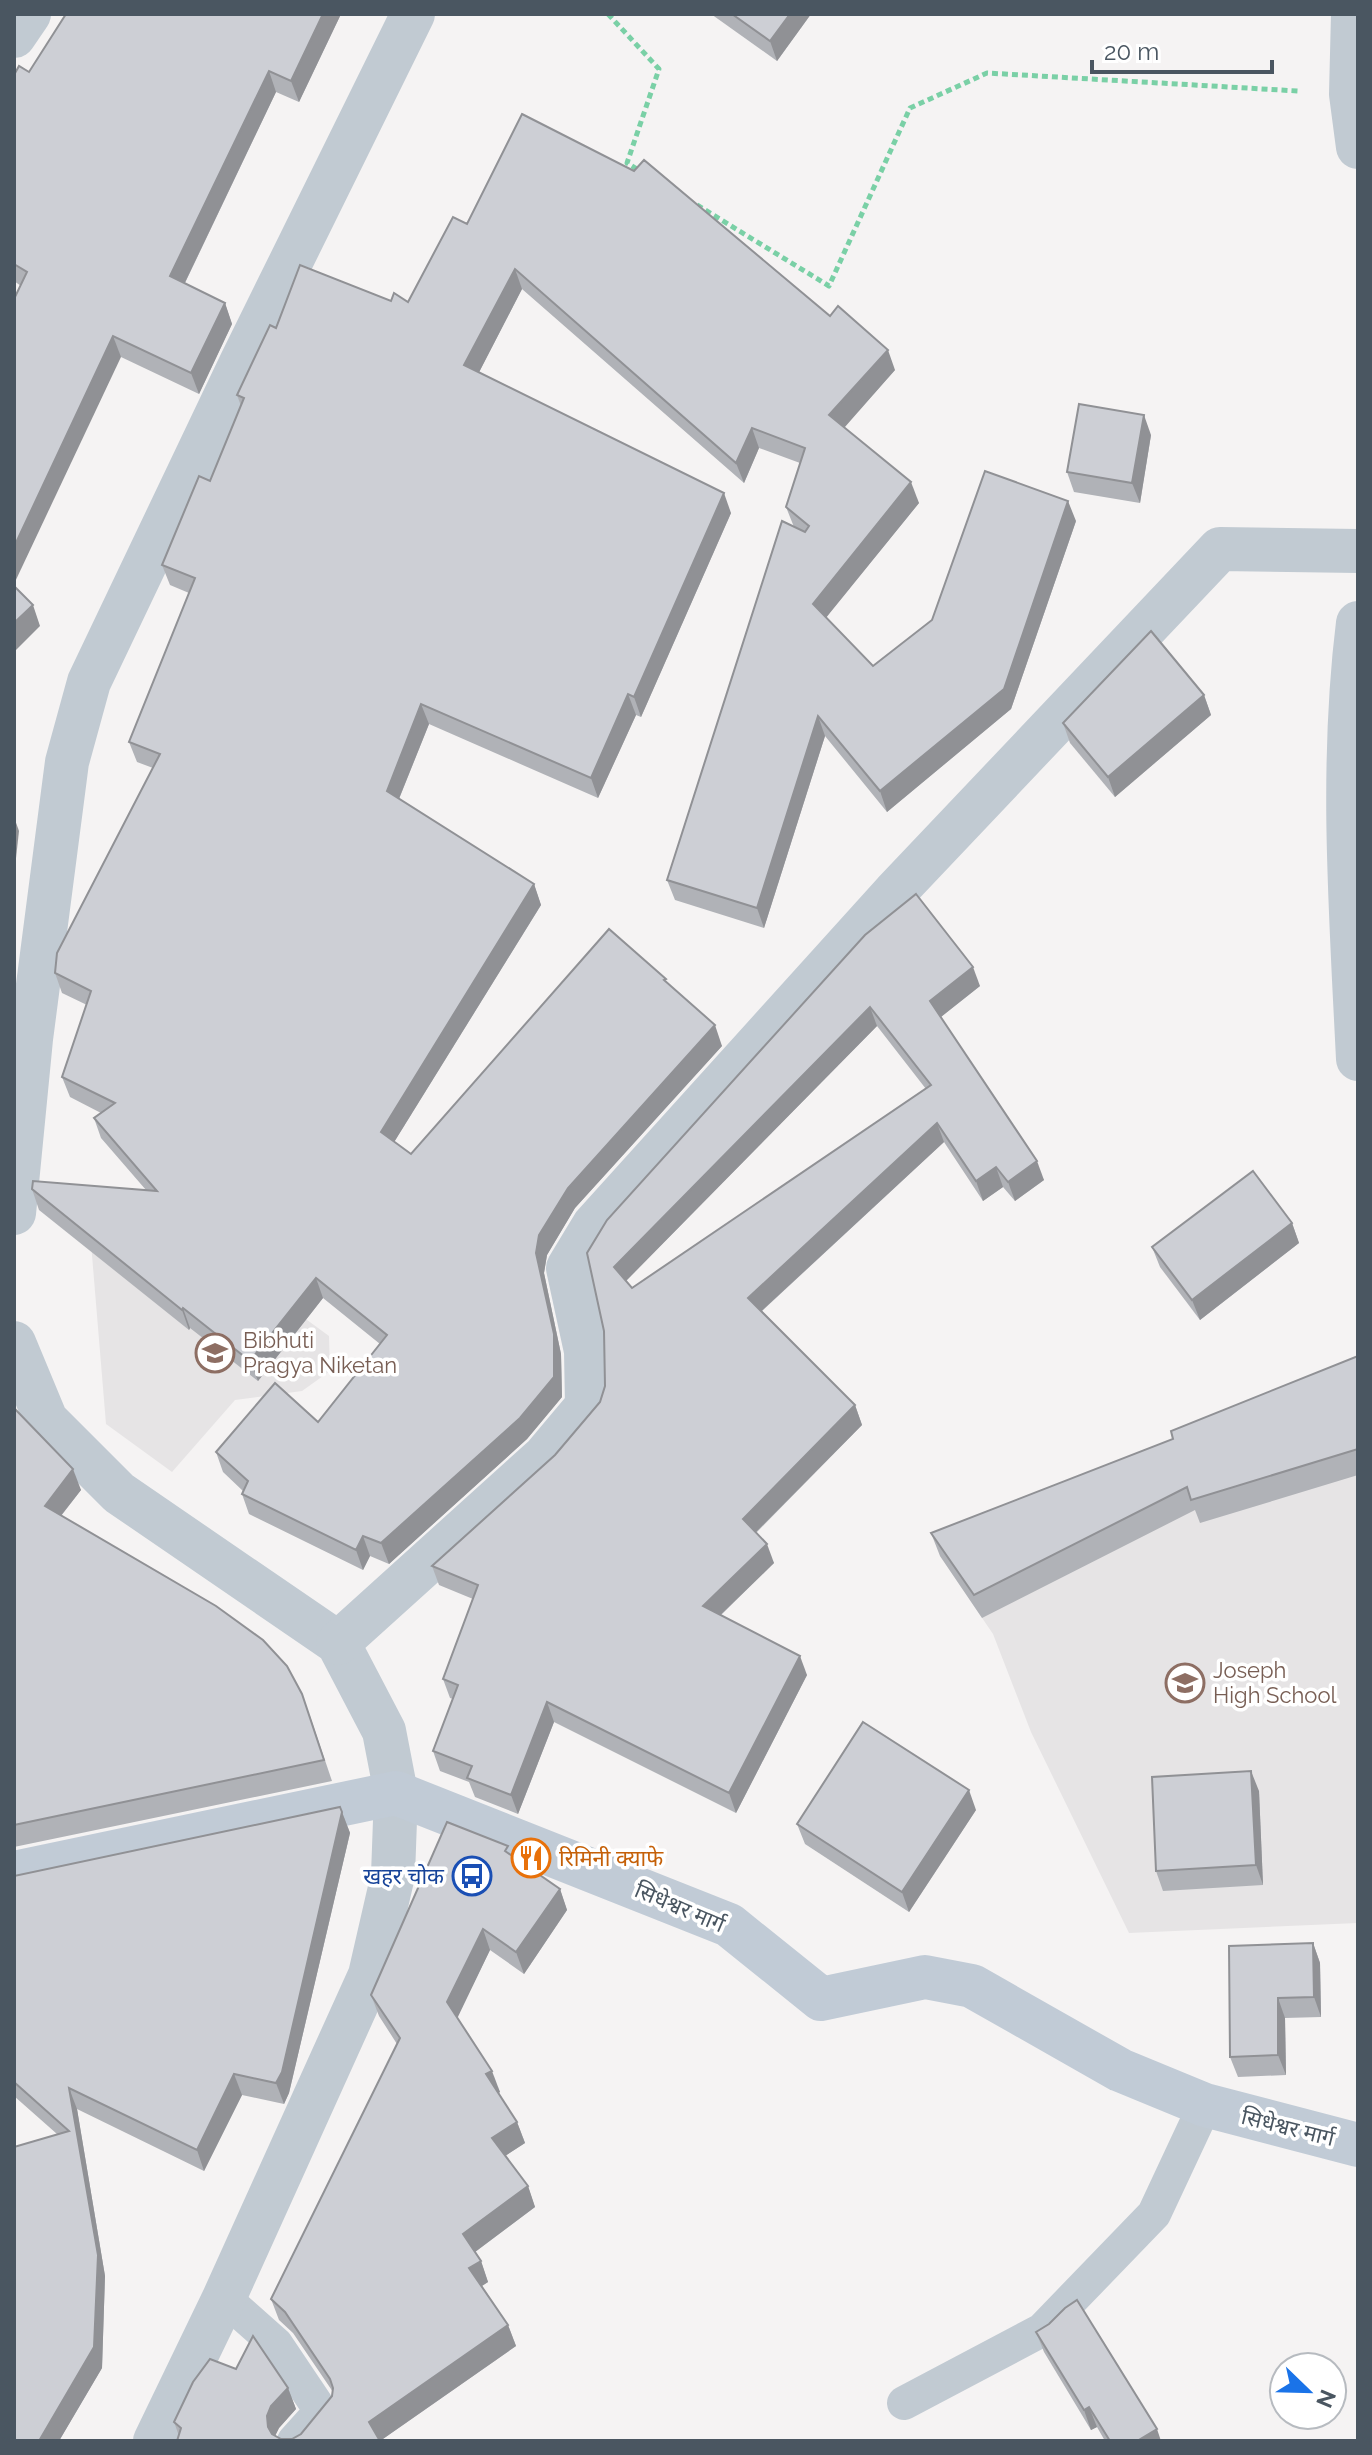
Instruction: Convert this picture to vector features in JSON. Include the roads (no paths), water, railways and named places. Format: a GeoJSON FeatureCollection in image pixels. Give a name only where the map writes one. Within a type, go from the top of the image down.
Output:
{"type":"FeatureCollection","features":[{"type":"Feature","properties":{"kind":"street"},"geometry":{"type":"LineString","coordinates":[[14,36],[29,14]]}},
{"type":"Feature","properties":{"kind":"street"},"geometry":{"type":"LineString","coordinates":[[14,1213],[22,1039],[67,762],[89,682],[241,363],[413,14]]}},
{"type":"Feature","properties":{"kind":"street"},"geometry":{"type":"LineString","coordinates":[[1353,14],[1358,147]]}},
{"type":"Feature","properties":{"kind":"street"},"geometry":{"type":"LineString","coordinates":[[338,1643],[545,1456],[587,1406],[586,1351],[568,1268],[605,1213],[894,893],[1220,549],[1358,551]]}},
{"type":"Feature","properties":{"kind":"street"},"geometry":{"type":"LineString","coordinates":[[1358,624],[1352,682],[1347,823],[1358,1059]]}},
{"type":"Feature","properties":{"kind":"street"},"geometry":{"type":"LineString","coordinates":[[14,1343],[46,1420],[119,1493],[338,1643],[384,1731],[396,1793],[393,1875],[370,1975],[224,2298],[155,2441]]}},
{"type":"Feature","properties":{"kind":"street"},"geometry":{"type":"LineString","coordinates":[[14,1873],[396,1793]]}},
{"type":"Feature","properties":{"kind":"street","name":"सिधेश्वर मार्ग"},"geometry":{"type":"LineString","coordinates":[[396,1793],[729,1925],[821,1999],[925,1977],[972,1986],[1120,2070],[1205,2105],[1358,2145]]}},
{"type":"Feature","properties":{"kind":"lane"},"geometry":{"type":"LineString","coordinates":[[904,2403],[1042,2330],[1154,2214],[1205,2105]]}},
{"type":"Feature","properties":{"kind":"lane"},"geometry":{"type":"LineString","coordinates":[[224,2298],[276,2344],[321,2411],[294,2441]]}},
{"type":"Feature","properties":{"kind":"place","name":"Bibhuti Pragya Niketan"},"geometry":{"type":"Point","coordinates":[215,1353]}},
{"type":"Feature","properties":{"kind":"place","name":"Joseph High School"},"geometry":{"type":"Point","coordinates":[1185,1683]}},
{"type":"Feature","properties":{"kind":"place","name":"रिमिनी क्याफे"},"geometry":{"type":"Point","coordinates":[531,1858]}},
{"type":"Feature","properties":{"kind":"place","name":"खहर चोक"},"geometry":{"type":"Point","coordinates":[472,1876]}}]}
